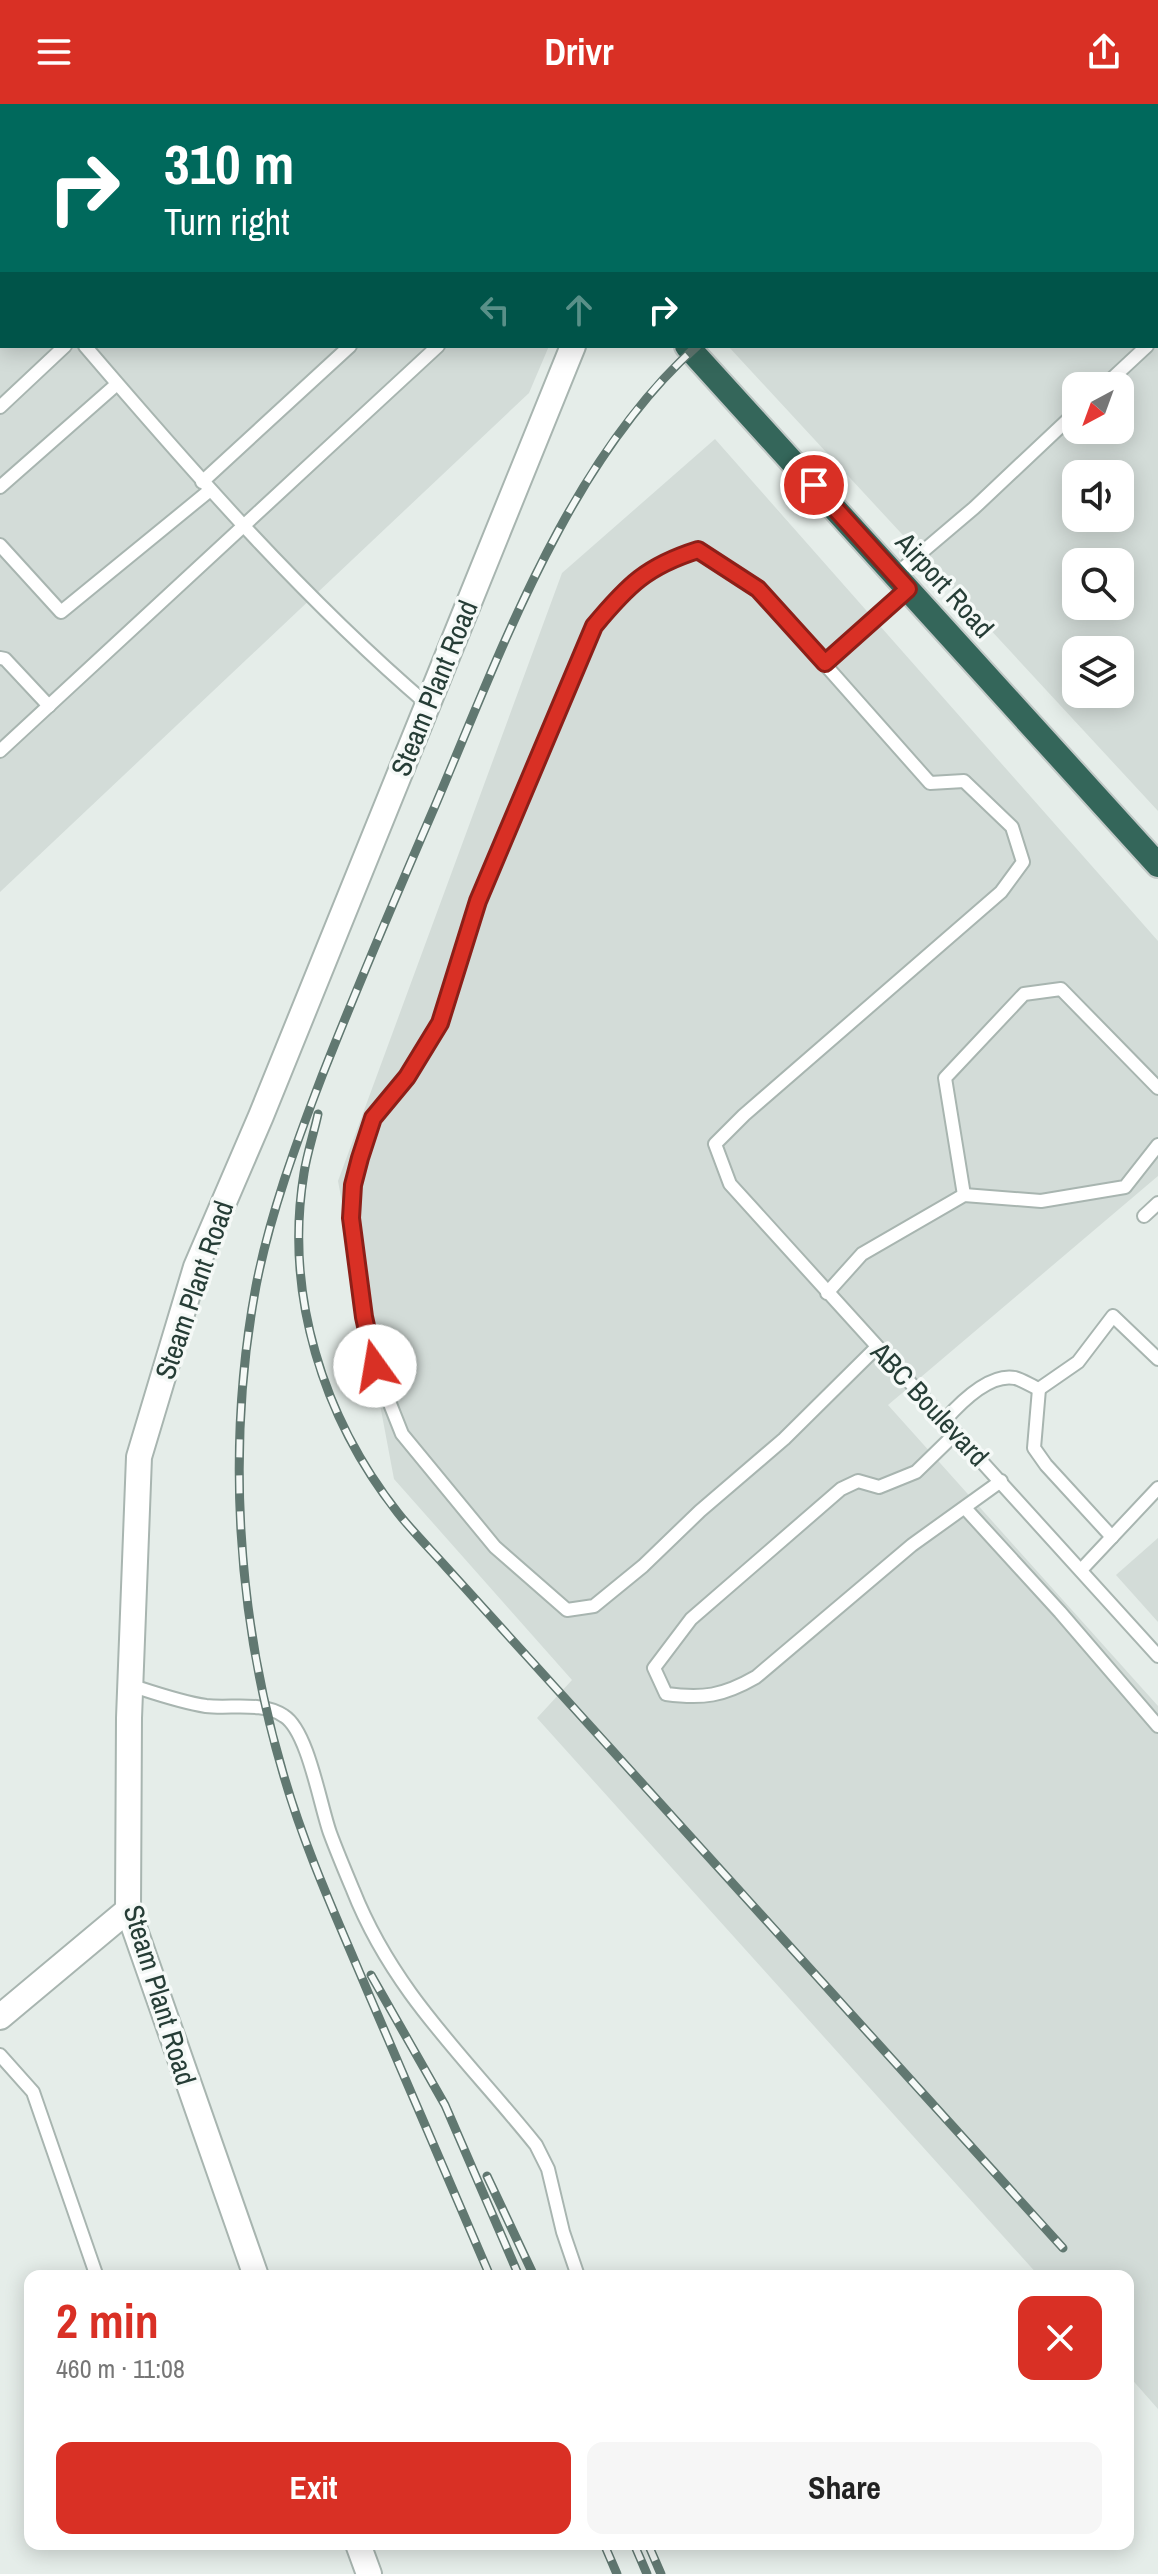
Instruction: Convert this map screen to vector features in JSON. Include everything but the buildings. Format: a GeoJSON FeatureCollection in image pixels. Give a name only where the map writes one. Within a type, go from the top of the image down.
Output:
{"type":"FeatureCollection","features":[{"type":"Feature","properties":{"kind":"highway","name":"Airport Road"},"geometry":{"type":"LineString","coordinates":[[689,348],[1158,865]]}},
{"type":"Feature","properties":{"kind":"street","name":"Steam Plant Road"},"geometry":{"type":"LineString","coordinates":[[254,2270],[128,1910],[130,1685],[139,1457],[196,1267],[261,1116],[572,348]]}},
{"type":"Feature","properties":{"kind":"street"},"geometry":{"type":"LineString","coordinates":[[0,2017],[128,1910]]}},
{"type":"Feature","properties":{"kind":"street"},"geometry":{"type":"LineString","coordinates":[[360,2550],[369,2574]]}},
{"type":"Feature","properties":{"kind":"lane"},"geometry":{"type":"LineString","coordinates":[[0,407],[63,348]]}},
{"type":"Feature","properties":{"kind":"lane"},"geometry":{"type":"LineString","coordinates":[[87,348],[243,527],[370,655],[428,705]]}},
{"type":"Feature","properties":{"kind":"lane"},"geometry":{"type":"LineString","coordinates":[[0,545],[61,612],[206,486],[348,348]]}},
{"type":"Feature","properties":{"kind":"lane"},"geometry":{"type":"LineString","coordinates":[[0,751],[436,348]]}},
{"type":"Feature","properties":{"kind":"lane"},"geometry":{"type":"LineString","coordinates":[[1119,372],[1145,348]]}},
{"type":"Feature","properties":{"kind":"lane"},"geometry":{"type":"LineString","coordinates":[[0,487],[117,384]]}},
{"type":"Feature","properties":{"kind":"lane"},"geometry":{"type":"LineString","coordinates":[[877,1347],[784,1439],[700,1511],[643,1566],[594,1606],[567,1610],[495,1547],[402,1434],[375,1366],[364,1317],[351,1218],[353,1185],[373,1118],[407,1077],[440,1023],[478,901],[594,626],[625,588],[665,561],[698,550],[758,589],[825,663],[974,508],[1062,425]]}},
{"type":"Feature","properties":{"kind":"lane"},"geometry":{"type":"LineString","coordinates":[[0,658],[5,659],[49,706]]}},
{"type":"Feature","properties":{"kind":"lane","name":"ABC Boulevard"},"geometry":{"type":"LineString","coordinates":[[825,663],[930,783],[964,781],[1012,827],[1023,862],[1001,892],[744,1115],[715,1144],[730,1184],[955,1434],[1155,1648]]}},
{"type":"Feature","properties":{"kind":"lane"},"geometry":{"type":"LineString","coordinates":[[964,1195],[945,1078],[1024,994],[1061,989],[1158,1088]]}},
{"type":"Feature","properties":{"kind":"lane"},"geometry":{"type":"LineString","coordinates":[[827,1293],[862,1254],[964,1195],[1041,1201],[1125,1187],[1158,1145]]}},
{"type":"Feature","properties":{"kind":"lane"},"geometry":{"type":"LineString","coordinates":[[1144,1216],[1158,1203]]}},
{"type":"Feature","properties":{"kind":"lane"},"geometry":{"type":"LineString","coordinates":[[1039,1389],[1078,1362],[1113,1316],[1158,1359]]}},
{"type":"Feature","properties":{"kind":"lane"},"geometry":{"type":"LineString","coordinates":[[944,1421],[975,1390],[1005,1377],[1039,1389]]}},
{"type":"Feature","properties":{"kind":"lane"},"geometry":{"type":"LineString","coordinates":[[1039,1389],[1034,1448],[1112,1537]]}},
{"type":"Feature","properties":{"kind":"lane"},"geometry":{"type":"LineString","coordinates":[[955,1434],[916,1472],[879,1487],[858,1481],[841,1489],[691,1619],[654,1668],[666,1694],[692,1697],[729,1693],[756,1677],[912,1545],[1001,1481]]}},
{"type":"Feature","properties":{"kind":"lane"},"geometry":{"type":"LineString","coordinates":[[1081,1570],[1158,1488]]}},
{"type":"Feature","properties":{"kind":"lane"},"geometry":{"type":"LineString","coordinates":[[965,1508],[1158,1726]]}},
{"type":"Feature","properties":{"kind":"lane"},"geometry":{"type":"LineString","coordinates":[[130,1685],[203,1706],[266,1709],[284,1716],[295,1726],[330,1832],[378,1946],[415,2003],[536,2145],[548,2169],[576,2270]]}},
{"type":"Feature","properties":{"kind":"lane"},"geometry":{"type":"LineString","coordinates":[[0,2055],[33,2092],[95,2270]]}},
{"type":"Feature","properties":{"kind":"shaded area"},"geometry":{"type":"Polygon","coordinates":[[[0,348],[548,348],[529,393],[0,892],[0,348]]]}},
{"type":"Feature","properties":{"kind":"shaded area"},"geometry":{"type":"Polygon","coordinates":[[[730,348],[1158,348],[1158,811],[1063,708],[1134,708],[1134,636],[1062,636],[1062,707],[730,348]]]}},
{"type":"Feature","properties":{"kind":"shaded area"},"geometry":{"type":"Polygon","coordinates":[[[715,439],[1158,941],[1158,1176],[888,1405],[1158,1706],[1158,2409],[1134,2382],[1134,2270],[1034,2270],[537,1718],[572,1680],[394,1479],[338,1181],[562,573],[715,439]]]}},
{"type":"Feature","properties":{"kind":"shaded area"},"geometry":{"type":"Polygon","coordinates":[[[1158,1538],[1158,1622],[1116,1575],[1158,1538]]]}},
{"type":"Feature","properties":{"kind":"railway"},"geometry":{"type":"LineString","coordinates":[[487,2270],[312,1858],[267,1714],[246,1593],[241,1531],[239,1469],[247,1346],[256,1286],[269,1232],[303,1127],[363,974],[513,622],[575,501],[611,444],[652,392],[695,348]]}},
{"type":"Feature","properties":{"kind":"railway"},"geometry":{"type":"LineString","coordinates":[[318,1114],[305,1166],[299,1218],[305,1309],[315,1353],[330,1396],[372,1476],[416,1534],[1063,2248]]}},
{"type":"Feature","properties":{"kind":"railway"},"geometry":{"type":"LineString","coordinates":[[371,1975],[445,2105],[516,2270]]}},
{"type":"Feature","properties":{"kind":"railway"},"geometry":{"type":"LineString","coordinates":[[487,2176],[531,2270]]}},
{"type":"Feature","properties":{"kind":"railway"},"geometry":{"type":"LineString","coordinates":[[607,2550],[617,2574]]}},
{"type":"Feature","properties":{"kind":"railway"},"geometry":{"type":"LineString","coordinates":[[637,2550],[647,2574]]}},
{"type":"Feature","properties":{"kind":"railway"},"geometry":{"type":"LineString","coordinates":[[651,2550],[661,2574]]}},
{"type":"Feature","properties":{"kind":"route"},"geometry":{"type":"LineString","coordinates":[[375,1366],[364,1317],[351,1218],[353,1185],[360,1158],[373,1118],[407,1077],[440,1023],[478,901],[594,626],[625,588],[665,561],[698,550],[758,589],[825,663],[908,589],[814,485]]}}]}
